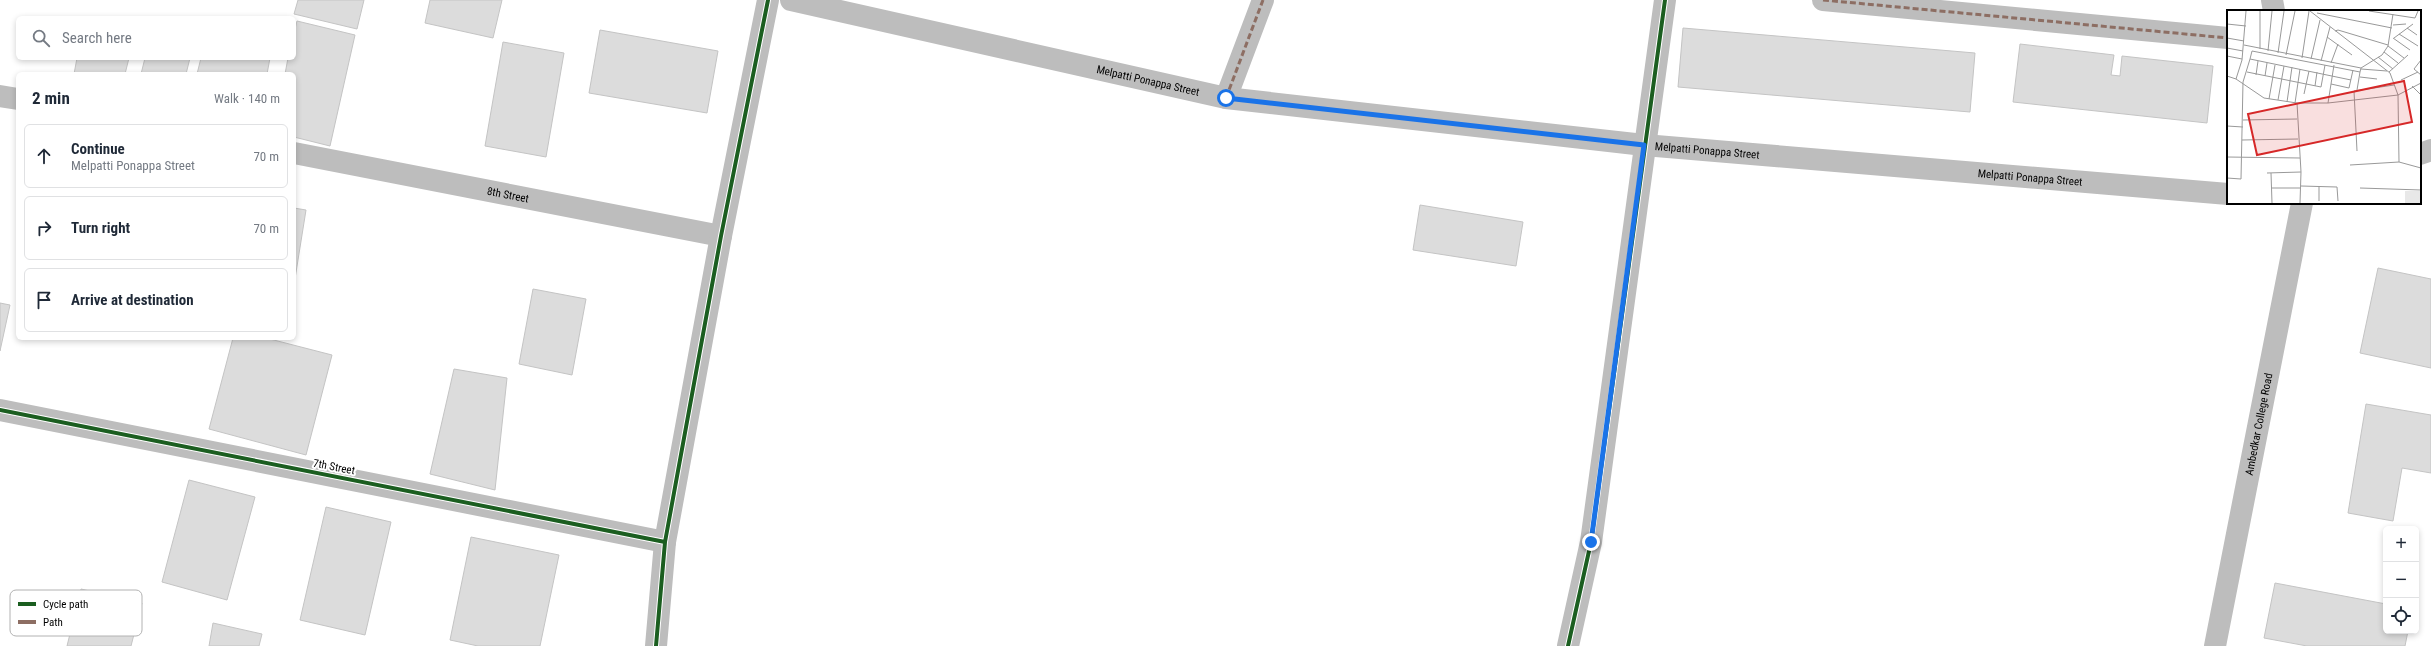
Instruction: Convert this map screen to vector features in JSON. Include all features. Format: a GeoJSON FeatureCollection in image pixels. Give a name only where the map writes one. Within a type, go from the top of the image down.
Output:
{"type":"FeatureCollection","features":[{"type":"Feature","properties":{"kind":"street"},"geometry":{"type":"LineString","coordinates":[[656,646],[665,542],[721,236],[768,0]]}},
{"type":"Feature","properties":{"kind":"street","name":"Melpatti Ponappa Street"},"geometry":{"type":"LineString","coordinates":[[791,0],[1226,98],[1644,145],[2227,194]]}},
{"type":"Feature","properties":{"kind":"street"},"geometry":{"type":"LineString","coordinates":[[1226,98],[1264,0]]}},
{"type":"Feature","properties":{"kind":"street"},"geometry":{"type":"LineString","coordinates":[[1568,646],[1591,542],[1665,0]]}},
{"type":"Feature","properties":{"kind":"street"},"geometry":{"type":"LineString","coordinates":[[1823,0],[2227,38]]}},
{"type":"Feature","properties":{"kind":"street"},"geometry":{"type":"LineString","coordinates":[[2272,0],[2274,10]]}},
{"type":"Feature","properties":{"kind":"street"},"geometry":{"type":"LineString","coordinates":[[0,96],[16,99]]}},
{"type":"Feature","properties":{"kind":"street"},"geometry":{"type":"LineString","coordinates":[[2421,154],[2431,150]]}},
{"type":"Feature","properties":{"kind":"street","name":"8th Street"},"geometry":{"type":"LineString","coordinates":[[296,153],[721,236]]}},
{"type":"Feature","properties":{"kind":"street","name":"Ambedkar College Road"},"geometry":{"type":"LineString","coordinates":[[2216,646],[2302,204]]}},
{"type":"Feature","properties":{"kind":"street","name":"7th Street"},"geometry":{"type":"LineString","coordinates":[[0,410],[665,542]]}},
{"type":"Feature","properties":{"kind":"building"},"geometry":{"type":"Polygon","coordinates":[[[298,0],[364,0],[357,29],[294,14],[298,0]]]}},
{"type":"Feature","properties":{"kind":"building"},"geometry":{"type":"Polygon","coordinates":[[[430,0],[502,0],[493,38],[425,23],[430,0]]]}},
{"type":"Feature","properties":{"kind":"building"},"geometry":{"type":"Polygon","coordinates":[[[297,21],[355,35],[330,146],[296,138],[296,72],[285,72],[288,60],[296,60],[297,21]]]}},
{"type":"Feature","properties":{"kind":"building"},"geometry":{"type":"Polygon","coordinates":[[[1683,28],[1975,53],[1970,112],[1678,87],[1683,28]]]}},
{"type":"Feature","properties":{"kind":"building"},"geometry":{"type":"Polygon","coordinates":[[[600,30],[718,51],[707,113],[589,93],[600,30]]]}},
{"type":"Feature","properties":{"kind":"building"},"geometry":{"type":"Polygon","coordinates":[[[503,42],[564,53],[546,157],[485,146],[503,42]]]}},
{"type":"Feature","properties":{"kind":"building"},"geometry":{"type":"Polygon","coordinates":[[[2020,44],[2114,55],[2111,75],[2120,76],[2122,56],[2213,66],[2207,123],[2013,102],[2020,44]]]}},
{"type":"Feature","properties":{"kind":"building"},"geometry":{"type":"Polygon","coordinates":[[[77,60],[128,60],[126,72],[74,72],[77,60]]]}},
{"type":"Feature","properties":{"kind":"building"},"geometry":{"type":"Polygon","coordinates":[[[144,60],[190,60],[186,72],[142,72],[144,60]]]}},
{"type":"Feature","properties":{"kind":"building"},"geometry":{"type":"Polygon","coordinates":[[[200,60],[270,60],[267,72],[198,72],[200,60]]]}},
{"type":"Feature","properties":{"kind":"building"},"geometry":{"type":"Polygon","coordinates":[[[1420,205],[1523,222],[1516,266],[1413,250],[1420,205]]]}},
{"type":"Feature","properties":{"kind":"building"},"geometry":{"type":"Polygon","coordinates":[[[296,208],[306,210],[296,272],[296,208]]]}},
{"type":"Feature","properties":{"kind":"building"},"geometry":{"type":"Polygon","coordinates":[[[2378,268],[2431,279],[2431,368],[2360,353],[2378,268]]]}},
{"type":"Feature","properties":{"kind":"building"},"geometry":{"type":"Polygon","coordinates":[[[533,289],[586,299],[572,375],[519,364],[533,289]]]}},
{"type":"Feature","properties":{"kind":"building"},"geometry":{"type":"Polygon","coordinates":[[[0,303],[10,305],[0,351],[0,303]]]}},
{"type":"Feature","properties":{"kind":"building"},"geometry":{"type":"Polygon","coordinates":[[[232,340],[274,340],[332,355],[306,455],[209,429],[232,340]]]}},
{"type":"Feature","properties":{"kind":"building"},"geometry":{"type":"Polygon","coordinates":[[[454,369],[507,378],[495,490],[430,474],[454,369]]]}},
{"type":"Feature","properties":{"kind":"building"},"geometry":{"type":"Polygon","coordinates":[[[2366,404],[2431,415],[2431,473],[2402,468],[2393,521],[2348,513],[2366,404]]]}},
{"type":"Feature","properties":{"kind":"building"},"geometry":{"type":"Polygon","coordinates":[[[189,480],[255,497],[227,600],[162,582],[189,480]]]}},
{"type":"Feature","properties":{"kind":"building"},"geometry":{"type":"Polygon","coordinates":[[[326,507],[391,522],[365,635],[300,620],[326,507]]]}},
{"type":"Feature","properties":{"kind":"building"},"geometry":{"type":"Polygon","coordinates":[[[471,537],[559,555],[540,646],[478,646],[450,640],[471,537]]]}},
{"type":"Feature","properties":{"kind":"building"},"geometry":{"type":"Polygon","coordinates":[[[2275,583],[2383,603],[2383,634],[2407,634],[2405,646],[2307,646],[2264,638],[2275,583]]]}},
{"type":"Feature","properties":{"kind":"building"},"geometry":{"type":"Polygon","coordinates":[[[213,623],[262,634],[259,646],[209,646],[213,623]]]}},
{"type":"Feature","properties":{"kind":"building"},"geometry":{"type":"Polygon","coordinates":[[[69,636],[134,636],[131,646],[67,646],[69,636]]]}},
{"type":"Feature","properties":{"kind":"marked path"},"geometry":{"type":"LineString","coordinates":[[1226,98],[1263,0]]}},
{"type":"Feature","properties":{"kind":"marked path"},"geometry":{"type":"LineString","coordinates":[[1823,0],[2227,38]]}},
{"type":"Feature","properties":{"kind":"cycle path"},"geometry":{"type":"LineString","coordinates":[[656,646],[665,542],[721,236],[768,0]]}},
{"type":"Feature","properties":{"kind":"cycle path"},"geometry":{"type":"LineString","coordinates":[[1568,646],[1591,542],[1665,0]]}},
{"type":"Feature","properties":{"kind":"cycle path"},"geometry":{"type":"LineString","coordinates":[[0,410],[665,542]]}},
{"type":"Feature","properties":{"kind":"route"},"geometry":{"type":"LineString","coordinates":[[1226,98],[1644,145],[1591,542]]}}]}
